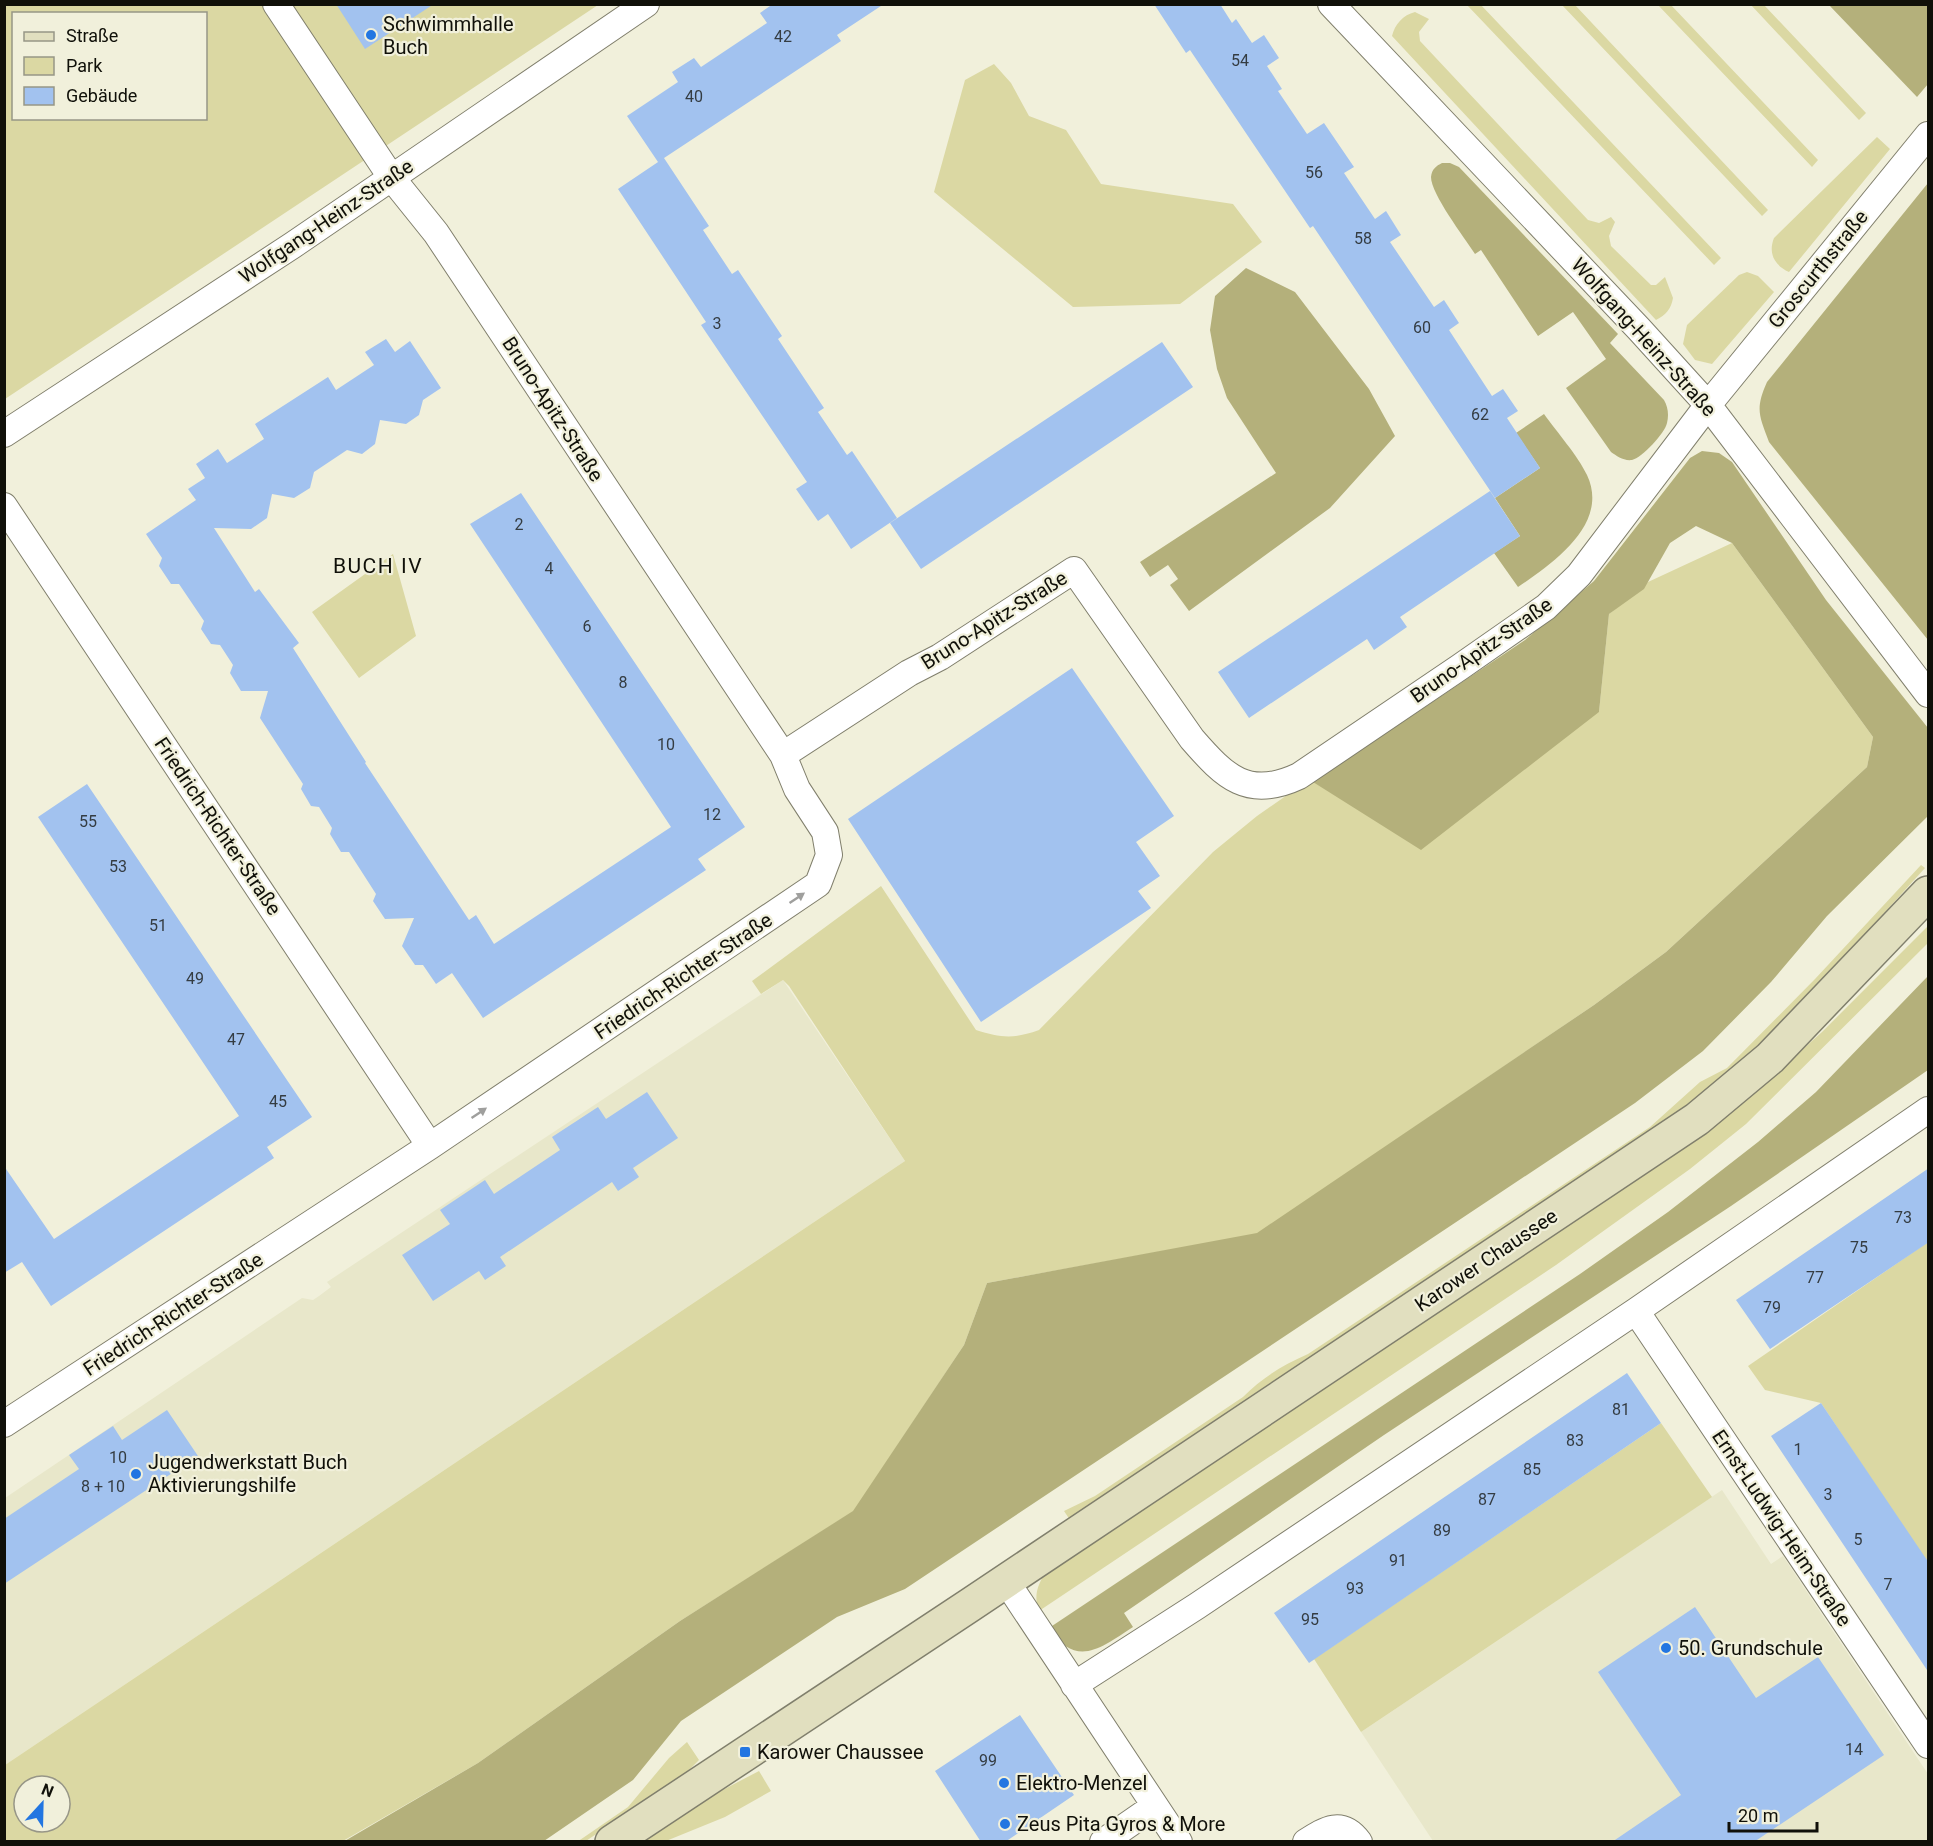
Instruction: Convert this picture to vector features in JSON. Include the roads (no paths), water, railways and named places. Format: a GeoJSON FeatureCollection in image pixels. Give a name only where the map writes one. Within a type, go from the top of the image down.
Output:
{"type":"FeatureCollection","features":[{"type":"Feature","properties":{"kind":"main road","name":"Karower Chaussee"},"geometry":{"type":"LineString","coordinates":[[612,1842],[1697,1119],[1770,1058],[1929,893]]}},
{"type":"Feature","properties":{"kind":"street","name":"Bruno-Apitz-Straße"},"geometry":{"type":"LineString","coordinates":[[276,4],[391,177],[431,225],[783,755],[1074,570],[1192,739],[1209,759],[1245,784],[1264,787],[1284,783],[1299,776],[1451,674],[1546,607],[1579,575],[1708,405]]}},
{"type":"Feature","properties":{"kind":"street","name":"Wolfgang-Heinz-Straße"},"geometry":{"type":"LineString","coordinates":[[4,434],[283,252],[646,4]]}},
{"type":"Feature","properties":{"kind":"street","name":"Wolfgang-Heinz-Straße"},"geometry":{"type":"LineString","coordinates":[[1331,4],[1639,328],[1708,405],[1929,694]]}},
{"type":"Feature","properties":{"kind":"street","name":"Groscurthstraße"},"geometry":{"type":"LineString","coordinates":[[1708,405],[1929,135]]}},
{"type":"Feature","properties":{"kind":"street","name":"Friedrich-Richter-Straße"},"geometry":{"type":"LineString","coordinates":[[4,506],[430,1146]]}},
{"type":"Feature","properties":{"kind":"street","name":"Friedrich-Richter-Straße"},"geometry":{"type":"LineString","coordinates":[[5,1422],[430,1146],[818,884],[829,855],[825,832],[797,789],[783,755]]}},
{"type":"Feature","properties":{"kind":"street"},"geometry":{"type":"LineString","coordinates":[[1074,1685],[1197,1606],[1636,1311],[1929,1110]]}},
{"type":"Feature","properties":{"kind":"street","name":"Ernst-Ludwig-Heim-Straße"},"geometry":{"type":"LineString","coordinates":[[1636,1311],[1929,1745]]}},
{"type":"Feature","properties":{"kind":"street"},"geometry":{"type":"LineString","coordinates":[[1006,1581],[1179,1842]]}},
{"type":"Feature","properties":{"kind":"street"},"geometry":{"type":"LineString","coordinates":[[1103,1842],[1155,1806]]}},
{"type":"Feature","properties":{"kind":"street"},"geometry":{"type":"LineString","coordinates":[[1306,1842],[1323,1831],[1340,1827],[1353,1832],[1359,1842]]}},
{"type":"Feature","properties":{"kind":"place","name":"Schwimmhalle Buch"},"geometry":{"type":"Point","coordinates":[371,35]}},
{"type":"Feature","properties":{"kind":"place","name":"Jugendwerkstatt Buch Aktivierungshilfe"},"geometry":{"type":"Point","coordinates":[136,1474]}},
{"type":"Feature","properties":{"kind":"place","name":"50. Grundschule"},"geometry":{"type":"Point","coordinates":[1666,1648]}},
{"type":"Feature","properties":{"kind":"place","name":"Karower Chaussee"},"geometry":{"type":"Point","coordinates":[745,1752]}},
{"type":"Feature","properties":{"kind":"place","name":"Elektro-Menzel"},"geometry":{"type":"Point","coordinates":[1004,1783]}},
{"type":"Feature","properties":{"kind":"place","name":"Zeus Pita Gyros & More"},"geometry":{"type":"Point","coordinates":[1005,1824]}},
{"type":"Feature","properties":{"kind":"district","name":"BUCH IV"},"geometry":{"type":"Point","coordinates":[378,566]}}]}
